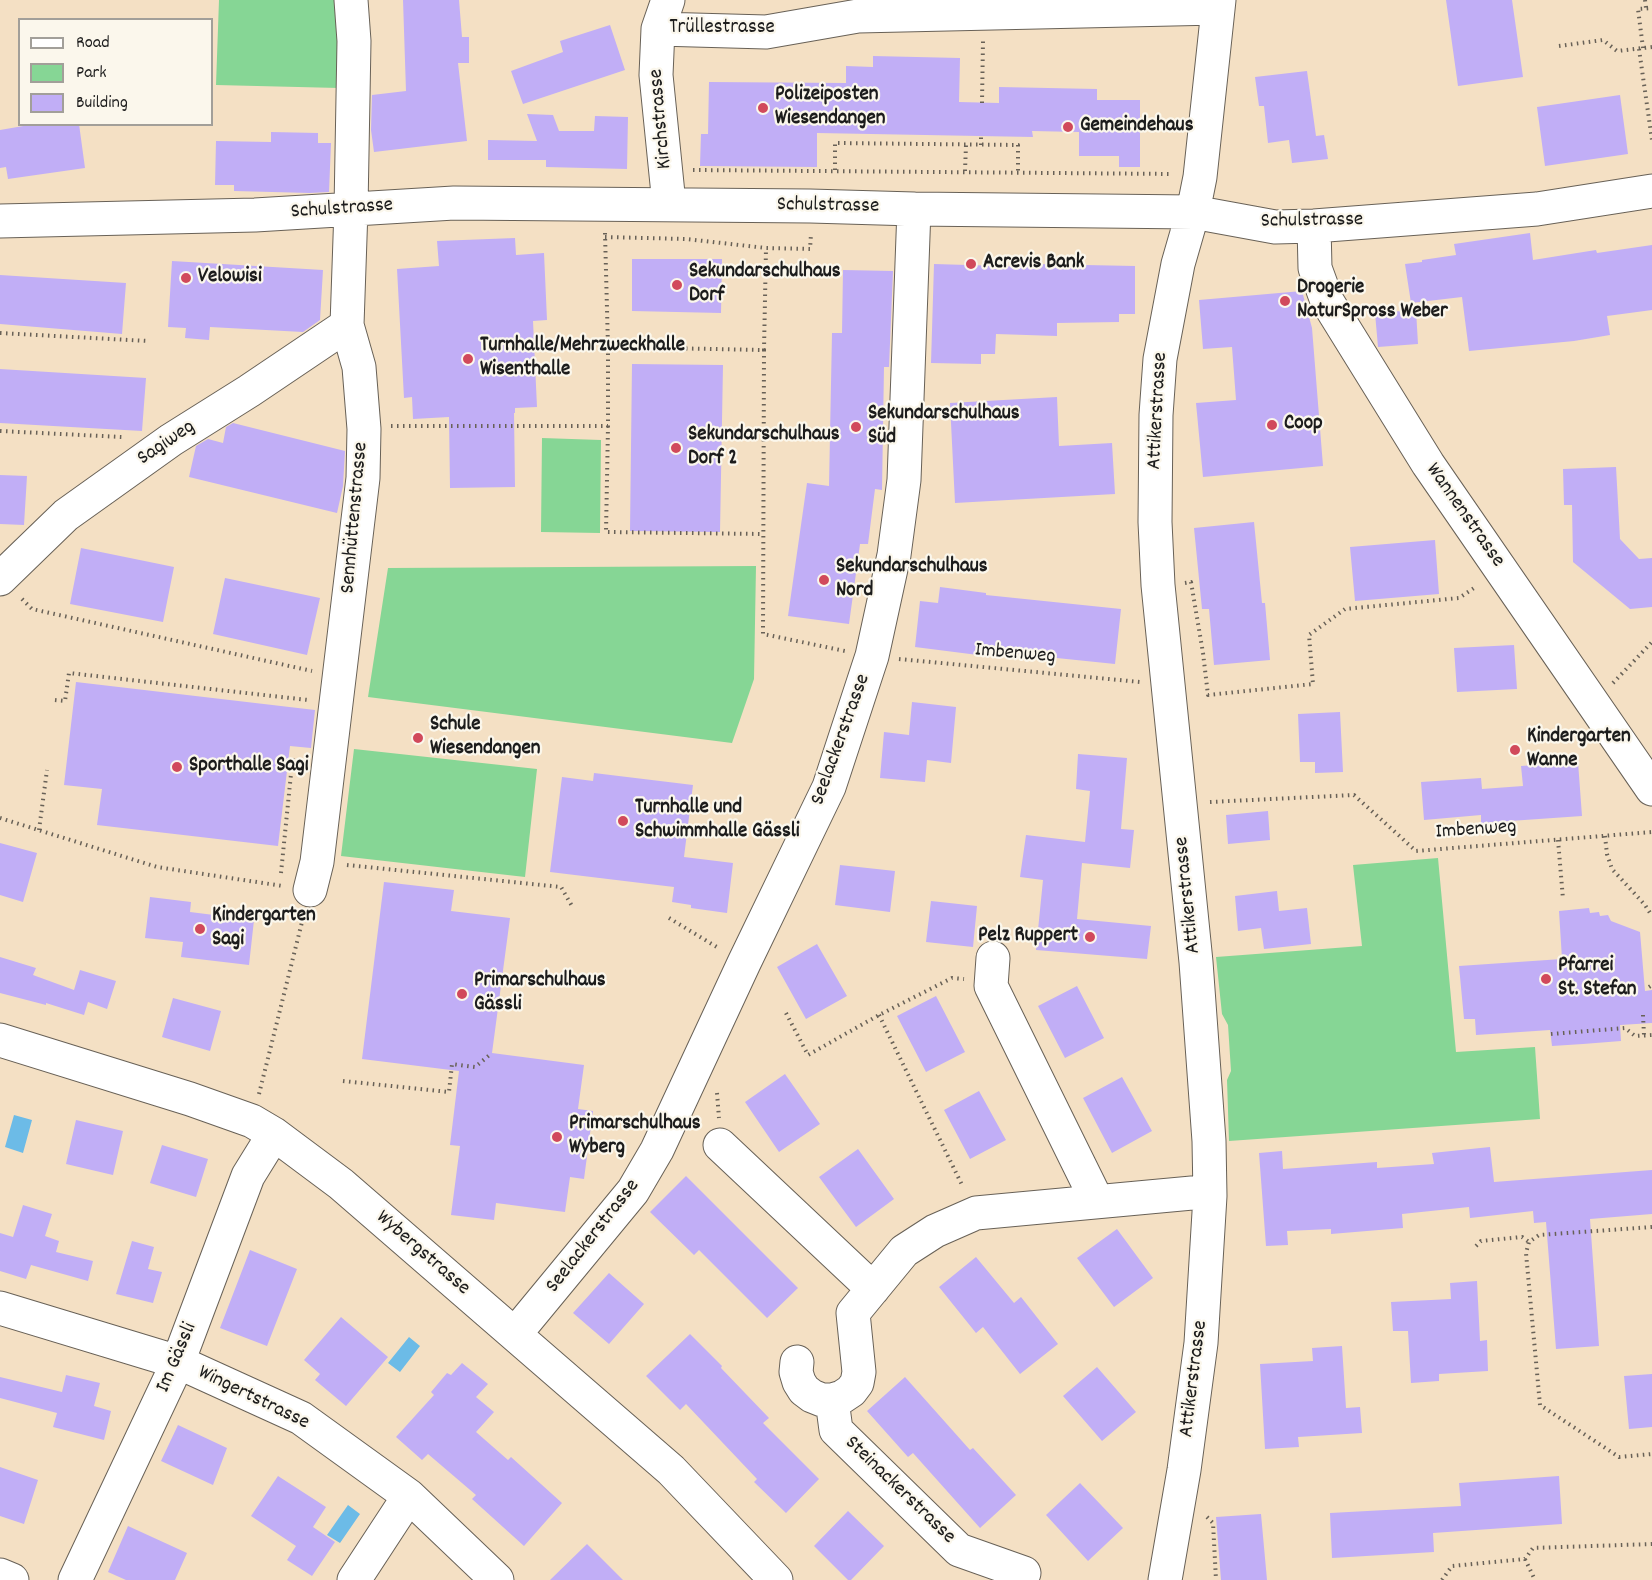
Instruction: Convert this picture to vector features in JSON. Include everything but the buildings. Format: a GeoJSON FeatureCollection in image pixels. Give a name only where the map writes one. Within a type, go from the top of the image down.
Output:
{"type":"FeatureCollection","features":[{"type":"Feature","properties":{"kind":"street","name":"Sennhüttenstrasse"},"geometry":{"type":"LineString","coordinates":[[314,876],[363,478],[364,429],[359,367],[347,325],[354,41],[351,0]]}},
{"type":"Feature","properties":{"kind":"street","name":"Trüllestrasse"},"geometry":{"type":"LineString","coordinates":[[663,15],[766,32],[858,16],[1218,4]]}},
{"type":"Feature","properties":{"kind":"street","name":"Attikerstrasse"},"geometry":{"type":"LineString","coordinates":[[1165,1580],[1184,1470],[1201,1343],[1210,1196],[1209,1141],[1196,963],[1158,585],[1155,487],[1156,415],[1160,359],[1178,264],[1194,212],[1200,177],[1218,4]]}},
{"type":"Feature","properties":{"kind":"street","name":"Kirchstrasse"},"geometry":{"type":"LineString","coordinates":[[663,15],[656,75],[669,204]]}},
{"type":"Feature","properties":{"kind":"street","name":"Schulstrasse"},"geometry":{"type":"LineString","coordinates":[[0,220],[244,216],[454,203],[669,204],[1194,212],[1275,227],[1538,209],[1652,191]]}},
{"type":"Feature","properties":{"kind":"street","name":"Seelackerstrasse"},"geometry":{"type":"LineString","coordinates":[[515,1334],[633,1191],[657,1150],[829,787],[872,656],[894,555],[904,480],[914,209]]}},
{"type":"Feature","properties":{"kind":"street","name":"Wannenstrasse"},"geometry":{"type":"LineString","coordinates":[[1314,226],[1315,268],[1327,301],[1428,464],[1652,789]]}},
{"type":"Feature","properties":{"kind":"street","name":"Sagiweg"},"geometry":{"type":"LineString","coordinates":[[0,579],[66,515],[171,440],[347,325]]}},
{"type":"Feature","properties":{"kind":"street"},"geometry":{"type":"LineString","coordinates":[[992,972],[1097,1201]]}},
{"type":"Feature","properties":{"kind":"street","name":"Wybergstrasse"},"geometry":{"type":"LineString","coordinates":[[0,1040],[179,1095],[263,1128],[341,1184],[671,1470],[776,1580]]}},
{"type":"Feature","properties":{"kind":"street","name":"Im Gässli"},"geometry":{"type":"LineString","coordinates":[[75,1580],[178,1362],[248,1176],[263,1128]]}},
{"type":"Feature","properties":{"kind":"street"},"geometry":{"type":"LineString","coordinates":[[720,1145],[873,1289]]}},
{"type":"Feature","properties":{"kind":"street"},"geometry":{"type":"LineString","coordinates":[[797,1362],[796,1372],[799,1382],[812,1396],[822,1400],[832,1400],[850,1391],[857,1383],[860,1372],[853,1313],[904,1251],[935,1231],[975,1213],[1192,1193],[1210,1196]]}},
{"type":"Feature","properties":{"kind":"street","name":"Wingertstrasse"},"geometry":{"type":"LineString","coordinates":[[0,1308],[178,1362],[301,1418],[409,1496],[497,1580]]}},
{"type":"Feature","properties":{"kind":"street","name":"Steinackerstrasse"},"geometry":{"type":"LineString","coordinates":[[832,1400],[836,1430],[959,1550],[1024,1573]]}},
{"type":"Feature","properties":{"kind":"street"},"geometry":{"type":"LineString","coordinates":[[354,1580],[409,1496]]}},
{"type":"Feature","properties":{"kind":"street"},"geometry":{"type":"LineString","coordinates":[[0,1575],[12,1580]]}},
{"type":"Feature","properties":{"kind":"path"},"geometry":{"type":"LineString","coordinates":[[1645,0],[1649,8],[1638,9],[1652,140]]}},
{"type":"Feature","properties":{"kind":"path"},"geometry":{"type":"LineString","coordinates":[[982,103],[983,13]]}},
{"type":"Feature","properties":{"kind":"path"},"geometry":{"type":"LineString","coordinates":[[1559,46],[1603,40],[1617,51],[1652,46]]}},
{"type":"Feature","properties":{"kind":"path"},"geometry":{"type":"LineString","coordinates":[[981,135],[981,145]]}},
{"type":"Feature","properties":{"kind":"path"},"geometry":{"type":"LineString","coordinates":[[835,170],[835,143],[1018,146],[1017,172]]}},
{"type":"Feature","properties":{"kind":"path"},"geometry":{"type":"LineString","coordinates":[[965,171],[966,145]]}},
{"type":"Feature","properties":{"kind":"path"},"geometry":{"type":"LineString","coordinates":[[666,169],[1173,174]]}},
{"type":"Feature","properties":{"kind":"path"},"geometry":{"type":"LineString","coordinates":[[604,205],[609,426],[606,532],[763,534],[766,248]]}},
{"type":"Feature","properties":{"kind":"path"},"geometry":{"type":"LineString","coordinates":[[605,237],[686,239],[766,248],[810,249],[810,232]]}},
{"type":"Feature","properties":{"kind":"path"},"geometry":{"type":"LineString","coordinates":[[0,333],[148,341]]}},
{"type":"Feature","properties":{"kind":"path"},"geometry":{"type":"LineString","coordinates":[[608,347],[764,350]]}},
{"type":"Feature","properties":{"kind":"path"},"geometry":{"type":"LineString","coordinates":[[385,426],[609,426]]}},
{"type":"Feature","properties":{"kind":"path"},"geometry":{"type":"LineString","coordinates":[[0,431],[126,438]]}},
{"type":"Feature","properties":{"kind":"path","name":"Imbenweg"},"geometry":{"type":"LineString","coordinates":[[763,534],[763,634],[872,656],[1145,682]]}},
{"type":"Feature","properties":{"kind":"path"},"geometry":{"type":"LineString","coordinates":[[1158,585],[1191,582],[1208,694],[1313,684],[1309,636],[1345,609],[1459,598],[1501,569]]}},
{"type":"Feature","properties":{"kind":"path"},"geometry":{"type":"LineString","coordinates":[[0,579],[32,609],[337,690]]}},
{"type":"Feature","properties":{"kind":"path"},"geometry":{"type":"LineString","coordinates":[[1594,704],[1652,642]]}},
{"type":"Feature","properties":{"kind":"path"},"geometry":{"type":"LineString","coordinates":[[55,700],[65,701],[69,673],[337,690]]}},
{"type":"Feature","properties":{"kind":"path"},"geometry":{"type":"LineString","coordinates":[[281,874],[293,754]]}},
{"type":"Feature","properties":{"kind":"path"},"geometry":{"type":"LineString","coordinates":[[39,830],[46,770]]}},
{"type":"Feature","properties":{"kind":"path","name":"Imbenweg"},"geometry":{"type":"LineString","coordinates":[[1180,804],[1354,795],[1416,851],[1652,832]]}},
{"type":"Feature","properties":{"kind":"path"},"geometry":{"type":"LineString","coordinates":[[0,818],[157,867],[561,887],[572,906]]}},
{"type":"Feature","properties":{"kind":"path"},"geometry":{"type":"LineString","coordinates":[[1605,836],[1612,869],[1652,916]]}},
{"type":"Feature","properties":{"kind":"path"},"geometry":{"type":"LineString","coordinates":[[1558,840],[1563,899]]}},
{"type":"Feature","properties":{"kind":"path"},"geometry":{"type":"LineString","coordinates":[[263,1128],[314,876]]}},
{"type":"Feature","properties":{"kind":"path"},"geometry":{"type":"LineString","coordinates":[[669,918],[744,963]]}},
{"type":"Feature","properties":{"kind":"path"},"geometry":{"type":"LineString","coordinates":[[786,1013],[808,1055],[952,978],[971,979],[992,972]]}},
{"type":"Feature","properties":{"kind":"path"},"geometry":{"type":"LineString","coordinates":[[879,1015],[975,1213]]}},
{"type":"Feature","properties":{"kind":"path"},"geometry":{"type":"LineString","coordinates":[[1642,1015],[1644,1036]]}},
{"type":"Feature","properties":{"kind":"path"},"geometry":{"type":"LineString","coordinates":[[1551,1034],[1625,1028],[1635,1036],[1652,1035]]}},
{"type":"Feature","properties":{"kind":"path"},"geometry":{"type":"LineString","coordinates":[[343,1081],[449,1092],[452,1064],[475,1067],[492,1053]]}},
{"type":"Feature","properties":{"kind":"path"},"geometry":{"type":"LineString","coordinates":[[1652,1227],[1539,1234],[1529,1242],[1526,1253],[1540,1405],[1619,1457],[1652,1454]]}},
{"type":"Feature","properties":{"kind":"path"},"geometry":{"type":"LineString","coordinates":[[1476,1246],[1481,1240],[1522,1237],[1529,1242]]}},
{"type":"Feature","properties":{"kind":"path"},"geometry":{"type":"LineString","coordinates":[[1201,1510],[1213,1523],[1216,1580]]}},
{"type":"Feature","properties":{"kind":"path"},"geometry":{"type":"LineString","coordinates":[[1442,1580],[1452,1566],[1525,1559],[1533,1548],[1652,1544]]}},
{"type":"Feature","properties":{"kind":"path"},"geometry":{"type":"LineString","coordinates":[[1525,1559],[1535,1580]]}},
{"type":"Feature","properties":{"kind":"green space"},"geometry":{"type":"Polygon","coordinates":[[[219,0],[339,0],[339,88],[216,85],[219,0]]]}},
{"type":"Feature","properties":{"kind":"green space"},"geometry":{"type":"Polygon","coordinates":[[[542,438],[601,440],[600,533],[541,532],[542,438]]]}},
{"type":"Feature","properties":{"kind":"green space"},"geometry":{"type":"Polygon","coordinates":[[[756,566],[754,679],[732,743],[368,697],[388,568],[756,566]]]}},
{"type":"Feature","properties":{"kind":"green space"},"geometry":{"type":"Polygon","coordinates":[[[354,749],[537,769],[525,877],[341,856],[354,749]]]}},
{"type":"Feature","properties":{"kind":"green space"},"geometry":{"type":"Polygon","coordinates":[[[1438,858],[1456,1052],[1535,1047],[1540,1119],[1229,1141],[1227,1080],[1231,1071],[1228,1025],[1222,1014],[1216,957],[1362,946],[1353,865],[1438,858]]]}},
{"type":"Feature","properties":{"kind":"water"},"geometry":{"type":"Polygon","coordinates":[[[14,1115],[32,1120],[23,1153],[5,1147],[14,1115]]]}},
{"type":"Feature","properties":{"kind":"water"},"geometry":{"type":"Polygon","coordinates":[[[409,1337],[420,1346],[400,1372],[388,1363],[409,1337]]]}},
{"type":"Feature","properties":{"kind":"water"},"geometry":{"type":"Polygon","coordinates":[[[348,1505],[360,1514],[340,1543],[327,1535],[348,1505]]]}},
{"type":"Feature","properties":{"kind":"place","name":"Polizeiposten Wiesendangen"},"geometry":{"type":"Point","coordinates":[763,108]}},
{"type":"Feature","properties":{"kind":"place","name":"Gemeindehaus"},"geometry":{"type":"Point","coordinates":[1068,127]}},
{"type":"Feature","properties":{"kind":"place","name":"Acrevis Bank"},"geometry":{"type":"Point","coordinates":[971,264]}},
{"type":"Feature","properties":{"kind":"place","name":"Velowisi"},"geometry":{"type":"Point","coordinates":[186,278]}},
{"type":"Feature","properties":{"kind":"place","name":"Sekundarschulhaus Dorf"},"geometry":{"type":"Point","coordinates":[677,285]}},
{"type":"Feature","properties":{"kind":"place","name":"Drogerie NaturSpross Weber"},"geometry":{"type":"Point","coordinates":[1285,301]}},
{"type":"Feature","properties":{"kind":"place","name":"Turnhalle/Mehrzweckhalle Wisenthalle"},"geometry":{"type":"Point","coordinates":[468,359]}},
{"type":"Feature","properties":{"kind":"place","name":"Coop"},"geometry":{"type":"Point","coordinates":[1272,425]}},
{"type":"Feature","properties":{"kind":"place","name":"Sekundarschulhaus Süd"},"geometry":{"type":"Point","coordinates":[856,427]}},
{"type":"Feature","properties":{"kind":"place","name":"Sekundarschulhaus Dorf 2"},"geometry":{"type":"Point","coordinates":[676,448]}},
{"type":"Feature","properties":{"kind":"place","name":"Sekundarschulhaus Nord"},"geometry":{"type":"Point","coordinates":[824,580]}},
{"type":"Feature","properties":{"kind":"place","name":"Schule Wiesendangen"},"geometry":{"type":"Point","coordinates":[418,738]}},
{"type":"Feature","properties":{"kind":"place","name":"Kindergarten Wanne"},"geometry":{"type":"Point","coordinates":[1515,750]}},
{"type":"Feature","properties":{"kind":"place","name":"Sporthalle Sagi"},"geometry":{"type":"Point","coordinates":[177,767]}},
{"type":"Feature","properties":{"kind":"place","name":"Turnhalle und Schwimmhalle Gässli"},"geometry":{"type":"Point","coordinates":[623,821]}},
{"type":"Feature","properties":{"kind":"place","name":"Kindergarten Sagi"},"geometry":{"type":"Point","coordinates":[200,929]}},
{"type":"Feature","properties":{"kind":"place","name":"Pelz Ruppert"},"geometry":{"type":"Point","coordinates":[1090,937]}},
{"type":"Feature","properties":{"kind":"place","name":"Pfarrei St. Stefan"},"geometry":{"type":"Point","coordinates":[1546,979]}},
{"type":"Feature","properties":{"kind":"place","name":"Primarschulhaus Gässli"},"geometry":{"type":"Point","coordinates":[462,994]}},
{"type":"Feature","properties":{"kind":"place","name":"Primarschulhaus Wyberg"},"geometry":{"type":"Point","coordinates":[557,1137]}}]}
